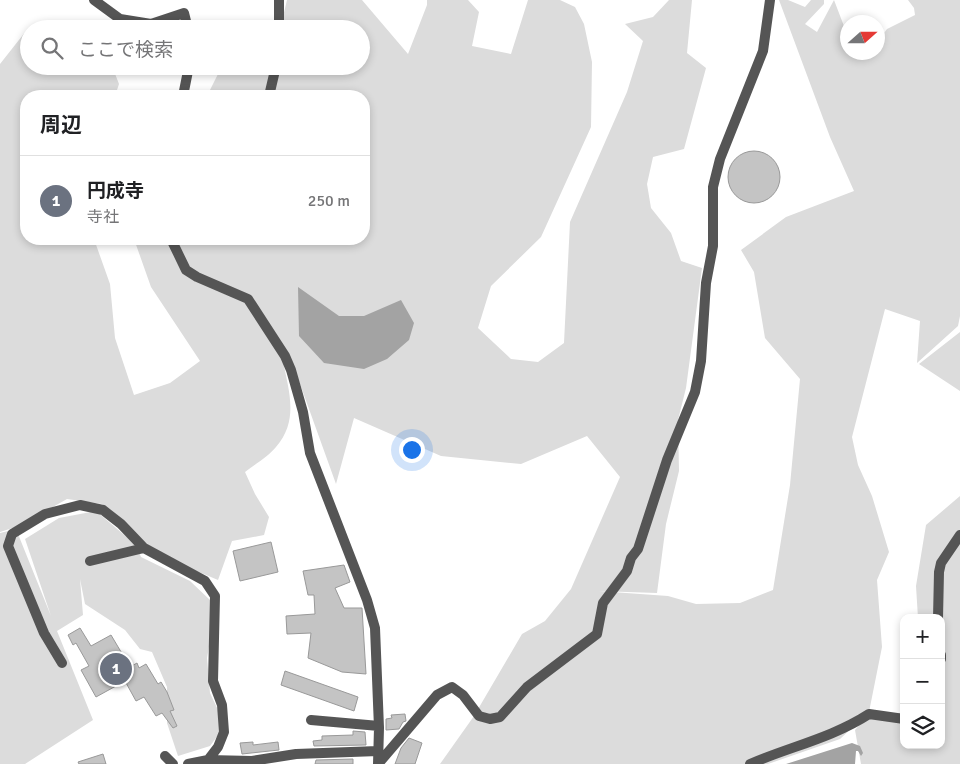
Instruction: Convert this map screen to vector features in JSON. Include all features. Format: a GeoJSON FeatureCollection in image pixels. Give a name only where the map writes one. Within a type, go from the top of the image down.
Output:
{"type":"FeatureCollection","features":[{"type":"Feature","properties":{"kind":"street"},"geometry":{"type":"LineString","coordinates":[[94,0],[120,19],[126,20]]}},
{"type":"Feature","properties":{"kind":"street"},"geometry":{"type":"LineString","coordinates":[[279,0],[279,20]]}},
{"type":"Feature","properties":{"kind":"street"},"geometry":{"type":"LineString","coordinates":[[378,764],[437,695],[452,687],[463,695],[479,716],[490,719],[500,717],[527,686],[597,634],[603,604],[627,571],[631,558],[638,549],[667,460],[695,392],[701,361],[706,283],[713,246],[713,187],[720,159],[763,51],[770,0]]}},
{"type":"Feature","properties":{"kind":"street"},"geometry":{"type":"LineString","coordinates":[[162,20],[184,13],[186,20]]}},
{"type":"Feature","properties":{"kind":"street"},"geometry":{"type":"LineString","coordinates":[[184,90],[187,75]]}},
{"type":"Feature","properties":{"kind":"street"},"geometry":{"type":"LineString","coordinates":[[270,90],[274,75]]}},
{"type":"Feature","properties":{"kind":"street"},"geometry":{"type":"LineString","coordinates":[[174,245],[186,270],[197,277],[248,299],[286,356],[303,412],[310,453],[367,600],[375,628],[379,726],[378,764]]}},
{"type":"Feature","properties":{"kind":"street"},"geometry":{"type":"LineString","coordinates":[[62,663],[44,633],[8,546],[12,534],[45,514],[80,505],[102,510],[121,524],[144,548],[205,581],[215,596],[213,681],[222,705],[224,732],[218,747],[208,760]]}},
{"type":"Feature","properties":{"kind":"street"},"geometry":{"type":"LineString","coordinates":[[938,614],[941,563],[960,535]]}},
{"type":"Feature","properties":{"kind":"street"},"geometry":{"type":"LineString","coordinates":[[90,561],[144,548]]}},
{"type":"Feature","properties":{"kind":"street"},"geometry":{"type":"LineString","coordinates":[[750,764],[856,723],[869,714],[900,718]]}},
{"type":"Feature","properties":{"kind":"street"},"geometry":{"type":"LineString","coordinates":[[311,720],[379,726]]}},
{"type":"Feature","properties":{"kind":"street"},"geometry":{"type":"LineString","coordinates":[[188,764],[208,760],[252,761],[296,754],[378,751]]}},
{"type":"Feature","properties":{"kind":"street"},"geometry":{"type":"LineString","coordinates":[[166,756],[173,764]]}},
{"type":"Feature","properties":{"kind":"shaded area"},"geometry":{"type":"Polygon","coordinates":[[[287,0],[362,0],[408,54],[427,5],[427,0],[468,0],[479,12],[472,46],[511,54],[528,0],[560,0],[575,7],[584,24],[592,62],[591,127],[541,237],[491,286],[478,328],[511,359],[538,362],[564,343],[570,222],[627,92],[643,41],[625,24],[653,17],[669,0],[692,0],[687,53],[706,68],[684,149],[653,157],[647,184],[651,208],[671,233],[681,261],[702,268],[686,388],[678,420],[679,471],[666,524],[657,593],[598,591],[668,596],[696,604],[740,603],[773,590],[790,485],[800,379],[765,338],[754,272],[741,250],[786,217],[854,191],[830,137],[779,0],[788,0],[805,7],[811,0],[824,0],[824,4],[805,24],[817,32],[834,0],[840,16],[840,60],[885,60],[885,32],[915,15],[914,8],[908,0],[960,0],[960,316],[958,326],[917,363],[920,321],[885,309],[852,437],[858,465],[872,496],[889,552],[877,580],[882,647],[869,712],[840,739],[768,764],[440,764],[474,716],[522,634],[545,621],[571,589],[620,477],[587,436],[521,464],[441,456],[354,418],[336,484],[291,359],[283,361],[290,406],[288,427],[273,451],[245,472],[255,494],[269,517],[264,535],[232,541],[218,580],[161,556],[102,504],[67,499],[19,526],[0,532],[0,64],[20,39],[20,75],[116,75],[119,84],[117,90],[20,90],[20,245],[96,245],[110,284],[115,338],[134,395],[170,383],[200,361],[151,287],[136,245],[370,245],[370,90],[210,90],[218,75],[370,75],[370,20],[282,20],[287,0]]]}},
{"type":"Feature","properties":{"kind":"shaded area"},"geometry":{"type":"Polygon","coordinates":[[[298,287],[339,316],[364,316],[401,300],[414,323],[409,340],[387,359],[364,369],[324,363],[299,336],[298,287]]]}},
{"type":"Feature","properties":{"kind":"shaded area"},"geometry":{"type":"Polygon","coordinates":[[[960,332],[960,391],[919,364],[960,332]]]}},
{"type":"Feature","properties":{"kind":"shaded area"},"geometry":{"type":"Polygon","coordinates":[[[960,496],[960,764],[861,764],[855,730],[869,714],[900,713],[900,749],[945,749],[945,614],[918,614],[916,586],[926,525],[960,496]]]}},
{"type":"Feature","properties":{"kind":"shaded area"},"geometry":{"type":"Polygon","coordinates":[[[96,511],[136,545],[141,557],[190,581],[210,600],[211,635],[207,658],[210,693],[219,712],[219,734],[210,746],[178,756],[167,723],[167,687],[152,652],[140,649],[125,630],[85,604],[80,579],[83,615],[57,631],[93,720],[25,764],[0,764],[0,533],[16,529],[51,616],[25,539],[59,518],[96,511]]]}},
{"type":"Feature","properties":{"kind":"shaded area"},"geometry":{"type":"Polygon","coordinates":[[[852,743],[860,746],[863,753],[861,756],[856,751],[855,764],[786,764],[852,743]]]}},
{"type":"Feature","properties":{"kind":"building"},"geometry":{"type":"Polygon","coordinates":[[[754,151],[764,153],[772,159],[778,167],[780,177],[778,187],[772,195],[764,201],[754,203],[744,201],[736,195],[730,187],[728,177],[730,167],[736,159],[744,153],[754,151]]]}},
{"type":"Feature","properties":{"kind":"building"},"geometry":{"type":"Polygon","coordinates":[[[271,542],[278,572],[240,581],[233,551],[271,542]]]}},
{"type":"Feature","properties":{"kind":"building"},"geometry":{"type":"Polygon","coordinates":[[[344,565],[350,582],[335,588],[344,608],[362,608],[366,674],[342,672],[308,658],[311,633],[287,634],[286,616],[315,614],[314,595],[308,595],[303,571],[344,565]]]}},
{"type":"Feature","properties":{"kind":"building"},"geometry":{"type":"Polygon","coordinates":[[[80,628],[91,646],[111,635],[130,667],[137,663],[139,668],[146,664],[158,684],[161,682],[167,692],[174,710],[170,711],[177,726],[173,728],[162,713],[156,716],[144,697],[136,701],[125,681],[96,697],[81,670],[89,666],[76,643],[73,645],[68,635],[80,628]]]}},
{"type":"Feature","properties":{"kind":"building"},"geometry":{"type":"Polygon","coordinates":[[[285,671],[358,697],[354,711],[281,685],[285,671]]]}},
{"type":"Feature","properties":{"kind":"building"},"geometry":{"type":"Polygon","coordinates":[[[405,714],[406,721],[403,722],[399,729],[386,730],[386,719],[392,718],[391,715],[405,714]]]}},
{"type":"Feature","properties":{"kind":"building"},"geometry":{"type":"Polygon","coordinates":[[[353,731],[365,732],[366,745],[314,746],[313,741],[322,740],[322,736],[353,735],[353,731]]]}},
{"type":"Feature","properties":{"kind":"building"},"geometry":{"type":"Polygon","coordinates":[[[409,738],[422,743],[415,764],[395,764],[401,748],[409,738]]]}},
{"type":"Feature","properties":{"kind":"building"},"geometry":{"type":"Polygon","coordinates":[[[253,742],[253,745],[278,742],[279,750],[242,754],[240,743],[253,742]]]}},
{"type":"Feature","properties":{"kind":"building"},"geometry":{"type":"Polygon","coordinates":[[[103,754],[106,764],[79,764],[78,762],[103,754]]]}},
{"type":"Feature","properties":{"kind":"building"},"geometry":{"type":"Polygon","coordinates":[[[353,759],[353,764],[315,764],[316,760],[353,759]]]}},
{"type":"Feature","properties":{"kind":"place","name":"円成寺"},"geometry":{"type":"Point","coordinates":[116,669]}}]}
